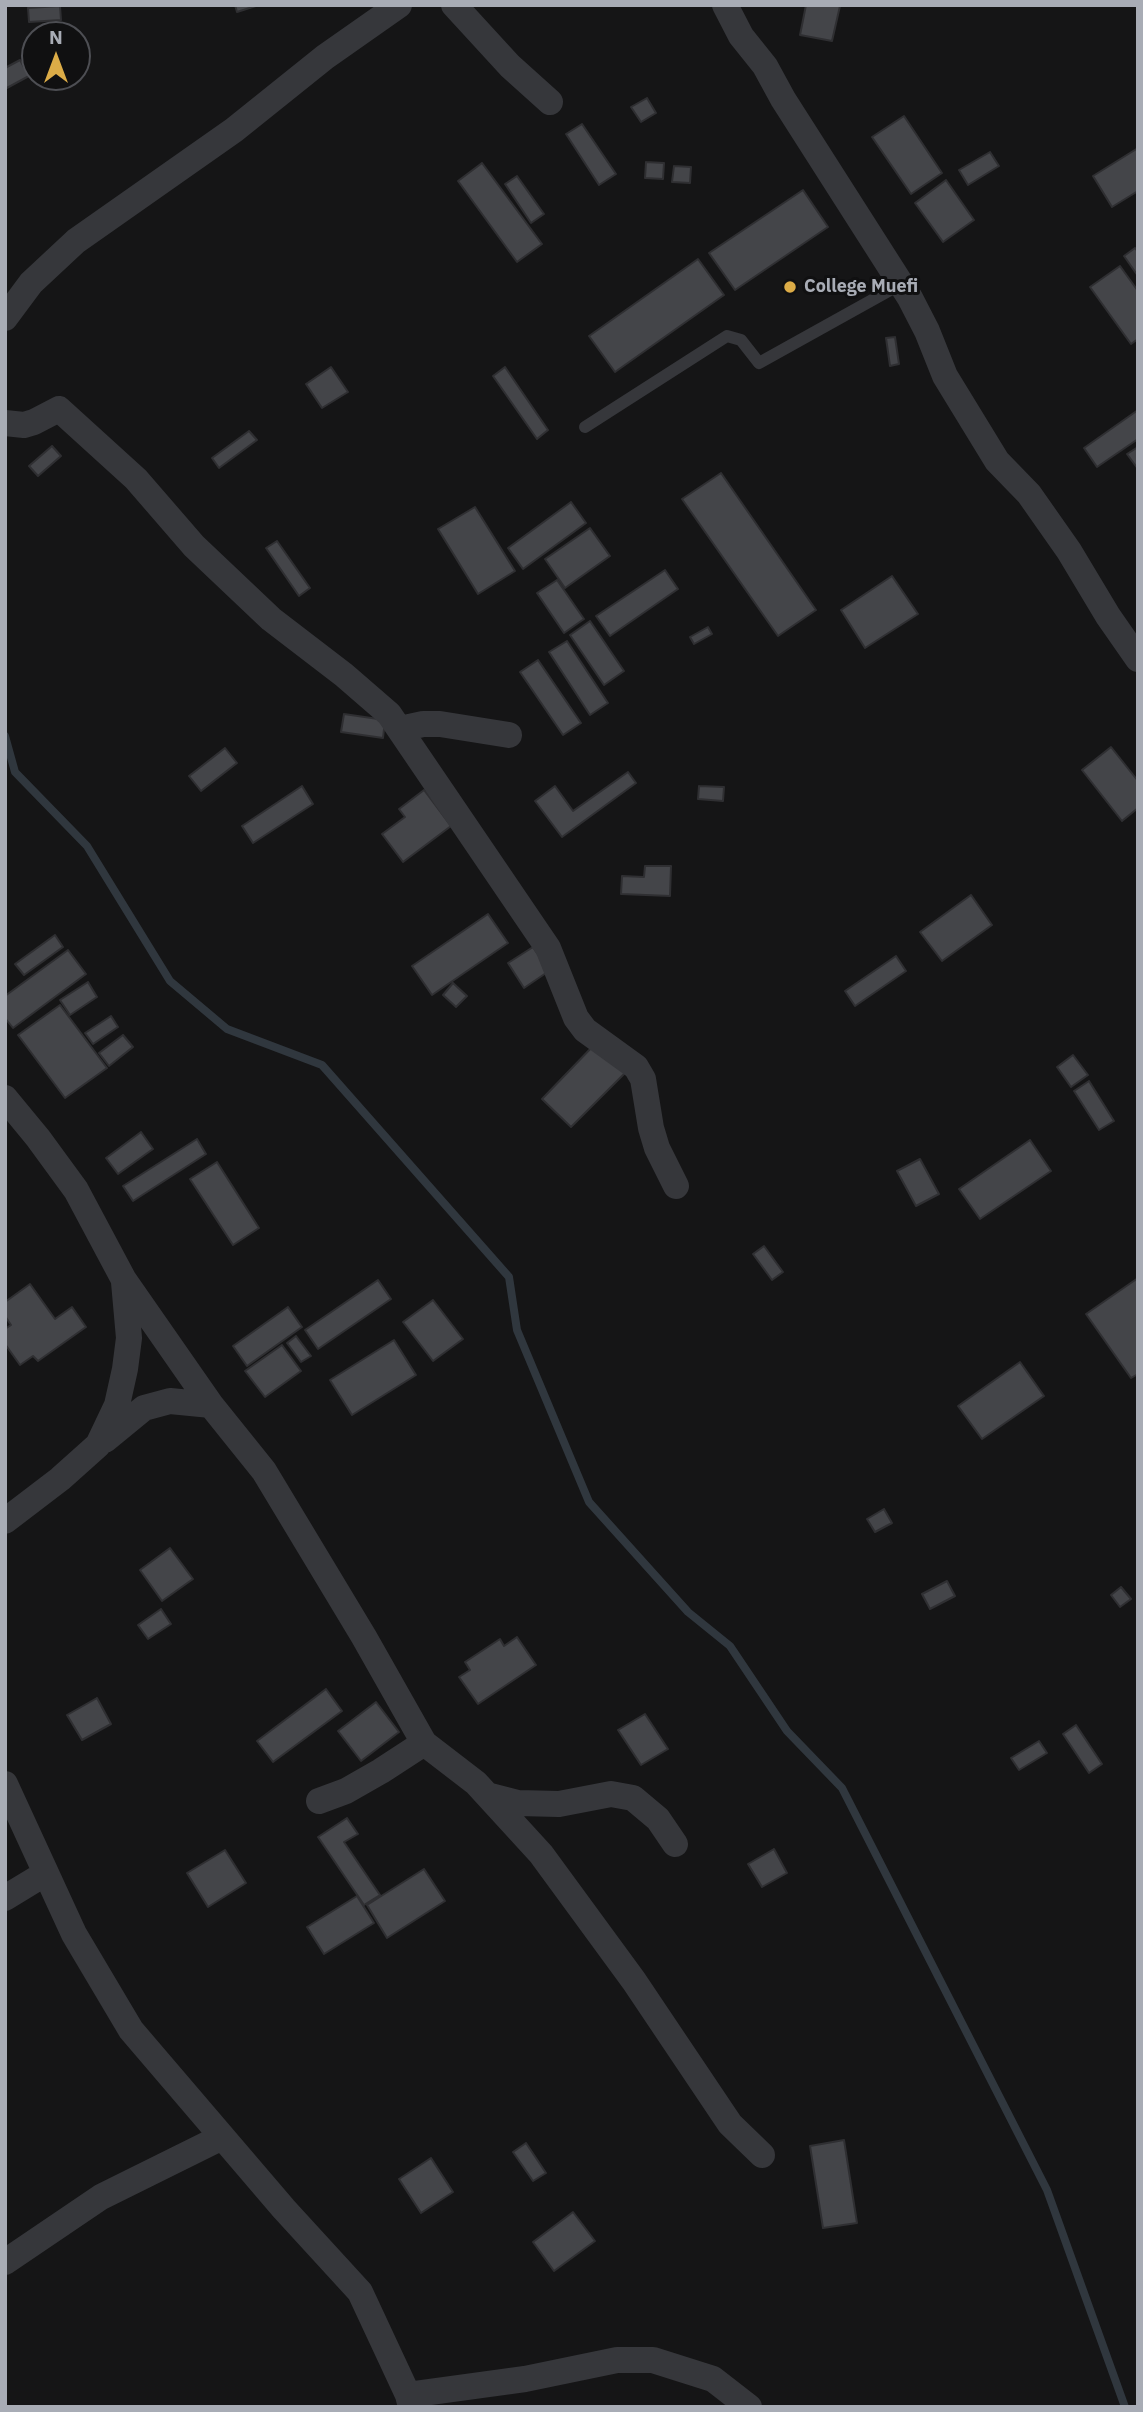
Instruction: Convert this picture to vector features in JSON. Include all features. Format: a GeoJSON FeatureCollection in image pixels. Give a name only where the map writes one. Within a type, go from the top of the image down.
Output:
{"type":"FeatureCollection","features":[{"type":"Feature","properties":{"kind":"street"},"geometry":{"type":"LineString","coordinates":[[5,318],[31,283],[76,241],[234,130],[325,57],[399,5]]}},
{"type":"Feature","properties":{"kind":"street"},"geometry":{"type":"LineString","coordinates":[[454,5],[510,66],[550,102]]}},
{"type":"Feature","properties":{"kind":"street"},"geometry":{"type":"LineString","coordinates":[[724,5],[741,36],[765,66],[783,99],[901,284],[927,331],[945,376],[991,450],[1029,494],[1138,659]]}},
{"type":"Feature","properties":{"kind":"street"},"geometry":{"type":"LineString","coordinates":[[5,423],[24,425],[59,409],[136,479],[194,546],[271,619],[378,703],[400,729],[548,948],[576,1018],[585,1030],[636,1067],[643,1079],[657,1148],[676,1186]]}},
{"type":"Feature","properties":{"kind":"street"},"geometry":{"type":"LineString","coordinates":[[400,729],[423,724],[440,724],[509,735]]}},
{"type":"Feature","properties":{"kind":"street"},"geometry":{"type":"LineString","coordinates":[[5,1098],[76,1190],[124,1280],[212,1405],[264,1471],[424,1743],[476,1783],[541,1854],[634,1981],[730,2124],[762,2155]]}},
{"type":"Feature","properties":{"kind":"street"},"geometry":{"type":"LineString","coordinates":[[98,1445],[117,1405],[125,1369],[129,1338],[124,1280]]}},
{"type":"Feature","properties":{"kind":"street"},"geometry":{"type":"LineString","coordinates":[[5,1521],[60,1479],[144,1408],[170,1401],[212,1405]]}},
{"type":"Feature","properties":{"kind":"street"},"geometry":{"type":"LineString","coordinates":[[319,1801],[346,1791],[424,1743]]}},
{"type":"Feature","properties":{"kind":"street"},"geometry":{"type":"LineString","coordinates":[[5,1784],[74,1934],[131,2030],[360,2292],[409,2401],[617,2360],[653,2360],[713,2379],[749,2407]]}},
{"type":"Feature","properties":{"kind":"street"},"geometry":{"type":"LineString","coordinates":[[487,1795],[518,1803],[559,1804],[611,1794],[633,1798],[658,1819],[675,1844]]}},
{"type":"Feature","properties":{"kind":"street"},"geometry":{"type":"LineString","coordinates":[[5,1898],[46,1873]]}},
{"type":"Feature","properties":{"kind":"street"},"geometry":{"type":"LineString","coordinates":[[5,2262],[101,2197],[222,2137]]}},
{"type":"Feature","properties":{"kind":"lane"},"geometry":{"type":"LineString","coordinates":[[585,427],[727,335],[741,340],[759,363],[901,284]]}},
{"type":"Feature","properties":{"kind":"building"},"geometry":{"type":"Polygon","coordinates":[[[235,5],[259,5],[237,12],[235,5]]]}},
{"type":"Feature","properties":{"kind":"building"},"geometry":{"type":"Polygon","coordinates":[[[806,5],[840,6],[832,41],[800,35],[806,5]]]}},
{"type":"Feature","properties":{"kind":"building"},"geometry":{"type":"Polygon","coordinates":[[[60,6],[61,20],[29,21],[28,8],[60,6]]]}},
{"type":"Feature","properties":{"kind":"building"},"geometry":{"type":"Polygon","coordinates":[[[21,62],[21,80],[5,89],[5,68],[21,62]]]}},
{"type":"Feature","properties":{"kind":"building"},"geometry":{"type":"Polygon","coordinates":[[[647,98],[656,113],[641,122],[631,107],[647,98]]]}},
{"type":"Feature","properties":{"kind":"building"},"geometry":{"type":"Polygon","coordinates":[[[904,116],[942,173],[911,194],[872,137],[904,116]]]}},
{"type":"Feature","properties":{"kind":"building"},"geometry":{"type":"Polygon","coordinates":[[[582,124],[616,174],[599,185],[566,134],[582,124]]]}},
{"type":"Feature","properties":{"kind":"building"},"geometry":{"type":"Polygon","coordinates":[[[1138,148],[1138,191],[1112,207],[1093,176],[1138,148]]]}},
{"type":"Feature","properties":{"kind":"building"},"geometry":{"type":"Polygon","coordinates":[[[990,152],[999,166],[968,185],[959,170],[990,152]]]}},
{"type":"Feature","properties":{"kind":"building"},"geometry":{"type":"Polygon","coordinates":[[[646,162],[664,163],[663,179],[645,178],[646,162]]]}},
{"type":"Feature","properties":{"kind":"building"},"geometry":{"type":"Polygon","coordinates":[[[482,163],[542,244],[517,262],[458,181],[482,163]]]}},
{"type":"Feature","properties":{"kind":"building"},"geometry":{"type":"Polygon","coordinates":[[[674,166],[691,167],[690,183],[672,182],[674,166]]]}},
{"type":"Feature","properties":{"kind":"building"},"geometry":{"type":"Polygon","coordinates":[[[517,176],[544,214],[531,223],[505,184],[517,176]]]}},
{"type":"Feature","properties":{"kind":"building"},"geometry":{"type":"Polygon","coordinates":[[[946,180],[974,220],[943,242],[915,203],[946,180]]]}},
{"type":"Feature","properties":{"kind":"building"},"geometry":{"type":"Polygon","coordinates":[[[803,190],[828,227],[735,290],[709,253],[803,190]]]}},
{"type":"Feature","properties":{"kind":"building"},"geometry":{"type":"Polygon","coordinates":[[[1135,248],[1138,252],[1138,276],[1124,256],[1135,248]]]}},
{"type":"Feature","properties":{"kind":"building"},"geometry":{"type":"Polygon","coordinates":[[[698,259],[724,295],[615,372],[589,336],[698,259]]]}},
{"type":"Feature","properties":{"kind":"building"},"geometry":{"type":"Polygon","coordinates":[[[1120,266],[1138,291],[1138,339],[1131,344],[1090,287],[1120,266]]]}},
{"type":"Feature","properties":{"kind":"building"},"geometry":{"type":"Polygon","coordinates":[[[895,337],[899,364],[890,366],[886,338],[895,337]]]}},
{"type":"Feature","properties":{"kind":"building"},"geometry":{"type":"Polygon","coordinates":[[[331,367],[348,392],[322,408],[306,384],[331,367]]]}},
{"type":"Feature","properties":{"kind":"building"},"geometry":{"type":"Polygon","coordinates":[[[505,367],[548,430],[537,439],[493,376],[505,367]]]}},
{"type":"Feature","properties":{"kind":"building"},"geometry":{"type":"Polygon","coordinates":[[[1138,410],[1138,439],[1097,467],[1084,448],[1138,410]]]}},
{"type":"Feature","properties":{"kind":"building"},"geometry":{"type":"Polygon","coordinates":[[[249,431],[257,440],[219,468],[212,458],[249,431]]]}},
{"type":"Feature","properties":{"kind":"building"},"geometry":{"type":"Polygon","coordinates":[[[52,446],[61,456],[38,476],[29,466],[52,446]]]}},
{"type":"Feature","properties":{"kind":"building"},"geometry":{"type":"Polygon","coordinates":[[[1138,447],[1138,469],[1127,454],[1138,447]]]}},
{"type":"Feature","properties":{"kind":"building"},"geometry":{"type":"Polygon","coordinates":[[[721,473],[816,610],[778,636],[682,499],[721,473]]]}},
{"type":"Feature","properties":{"kind":"building"},"geometry":{"type":"Polygon","coordinates":[[[571,502],[586,523],[523,569],[508,548],[571,502]]]}},
{"type":"Feature","properties":{"kind":"building"},"geometry":{"type":"Polygon","coordinates":[[[475,507],[515,571],[478,594],[438,529],[475,507]]]}},
{"type":"Feature","properties":{"kind":"building"},"geometry":{"type":"Polygon","coordinates":[[[590,528],[610,556],[565,588],[545,559],[590,528]]]}},
{"type":"Feature","properties":{"kind":"building"},"geometry":{"type":"Polygon","coordinates":[[[277,541],[310,588],[299,596],[266,548],[277,541]]]}},
{"type":"Feature","properties":{"kind":"building"},"geometry":{"type":"Polygon","coordinates":[[[665,570],[678,589],[610,636],[596,616],[665,570]]]}},
{"type":"Feature","properties":{"kind":"building"},"geometry":{"type":"Polygon","coordinates":[[[892,576],[918,614],[865,648],[841,610],[892,576]]]}},
{"type":"Feature","properties":{"kind":"building"},"geometry":{"type":"Polygon","coordinates":[[[557,580],[584,619],[564,633],[537,593],[557,580]]]}},
{"type":"Feature","properties":{"kind":"building"},"geometry":{"type":"Polygon","coordinates":[[[590,621],[624,671],[604,685],[570,635],[590,621]]]}},
{"type":"Feature","properties":{"kind":"building"},"geometry":{"type":"Polygon","coordinates":[[[708,627],[712,634],[694,644],[690,637],[708,627]]]}},
{"type":"Feature","properties":{"kind":"building"},"geometry":{"type":"Polygon","coordinates":[[[567,641],[608,703],[590,715],[549,652],[567,641]]]}},
{"type":"Feature","properties":{"kind":"building"},"geometry":{"type":"Polygon","coordinates":[[[538,660],[581,723],[563,735],[520,672],[538,660]]]}},
{"type":"Feature","properties":{"kind":"building"},"geometry":{"type":"Polygon","coordinates":[[[344,714],[385,720],[383,738],[341,732],[344,714]]]}},
{"type":"Feature","properties":{"kind":"building"},"geometry":{"type":"Polygon","coordinates":[[[1111,747],[1138,781],[1138,808],[1122,821],[1082,770],[1111,747]]]}},
{"type":"Feature","properties":{"kind":"building"},"geometry":{"type":"Polygon","coordinates":[[[225,748],[237,763],[201,791],[189,776],[225,748]]]}},
{"type":"Feature","properties":{"kind":"building"},"geometry":{"type":"Polygon","coordinates":[[[628,772],[636,783],[562,837],[535,801],[555,786],[573,811],[628,772]]]}},
{"type":"Feature","properties":{"kind":"building"},"geometry":{"type":"Polygon","coordinates":[[[302,786],[313,804],[253,843],[242,826],[302,786]]]}},
{"type":"Feature","properties":{"kind":"building"},"geometry":{"type":"Polygon","coordinates":[[[699,786],[724,787],[723,801],[698,799],[699,786]]]}},
{"type":"Feature","properties":{"kind":"building"},"geometry":{"type":"Polygon","coordinates":[[[424,790],[451,826],[403,862],[382,834],[405,817],[399,809],[424,790]]]}},
{"type":"Feature","properties":{"kind":"building"},"geometry":{"type":"Polygon","coordinates":[[[645,866],[671,866],[670,896],[621,894],[622,876],[644,877],[645,866]]]}},
{"type":"Feature","properties":{"kind":"building"},"geometry":{"type":"Polygon","coordinates":[[[971,895],[992,925],[942,961],[920,932],[971,895]]]}},
{"type":"Feature","properties":{"kind":"building"},"geometry":{"type":"Polygon","coordinates":[[[488,914],[508,943],[432,995],[412,966],[488,914]]]}},
{"type":"Feature","properties":{"kind":"building"},"geometry":{"type":"Polygon","coordinates":[[[55,935],[63,947],[24,975],[15,964],[55,935]]]}},
{"type":"Feature","properties":{"kind":"building"},"geometry":{"type":"Polygon","coordinates":[[[533,947],[549,971],[524,988],[508,963],[533,947]]]}},
{"type":"Feature","properties":{"kind":"building"},"geometry":{"type":"Polygon","coordinates":[[[68,950],[86,974],[13,1028],[5,1018],[5,996],[68,950]]]}},
{"type":"Feature","properties":{"kind":"building"},"geometry":{"type":"Polygon","coordinates":[[[896,956],[906,971],[855,1006],[845,991],[896,956]]]}},
{"type":"Feature","properties":{"kind":"building"},"geometry":{"type":"Polygon","coordinates":[[[88,982],[97,997],[70,1015],[60,1000],[88,982]]]}},
{"type":"Feature","properties":{"kind":"building"},"geometry":{"type":"Polygon","coordinates":[[[453,983],[467,996],[456,1007],[443,995],[453,983]]]}},
{"type":"Feature","properties":{"kind":"building"},"geometry":{"type":"Polygon","coordinates":[[[60,1005],[107,1068],[65,1098],[18,1035],[60,1005]]]}},
{"type":"Feature","properties":{"kind":"building"},"geometry":{"type":"Polygon","coordinates":[[[111,1016],[118,1027],[93,1044],[85,1033],[111,1016]]]}},
{"type":"Feature","properties":{"kind":"building"},"geometry":{"type":"Polygon","coordinates":[[[123,1035],[133,1047],[109,1066],[99,1053],[123,1035]]]}},
{"type":"Feature","properties":{"kind":"building"},"geometry":{"type":"Polygon","coordinates":[[[595,1044],[625,1073],[571,1127],[542,1099],[595,1044]]]}},
{"type":"Feature","properties":{"kind":"building"},"geometry":{"type":"Polygon","coordinates":[[[1073,1055],[1088,1075],[1071,1087],[1057,1067],[1073,1055]]]}},
{"type":"Feature","properties":{"kind":"building"},"geometry":{"type":"Polygon","coordinates":[[[1089,1081],[1114,1121],[1099,1130],[1074,1091],[1089,1081]]]}},
{"type":"Feature","properties":{"kind":"building"},"geometry":{"type":"Polygon","coordinates":[[[141,1132],[153,1149],[118,1174],[106,1158],[141,1132]]]}},
{"type":"Feature","properties":{"kind":"building"},"geometry":{"type":"Polygon","coordinates":[[[197,1139],[206,1154],[133,1201],[123,1186],[197,1139]]]}},
{"type":"Feature","properties":{"kind":"building"},"geometry":{"type":"Polygon","coordinates":[[[1030,1140],[1051,1171],[980,1219],[959,1189],[1030,1140]]]}},
{"type":"Feature","properties":{"kind":"building"},"geometry":{"type":"Polygon","coordinates":[[[920,1159],[939,1194],[916,1206],[897,1171],[920,1159]]]}},
{"type":"Feature","properties":{"kind":"building"},"geometry":{"type":"Polygon","coordinates":[[[217,1162],[259,1228],[233,1245],[190,1179],[217,1162]]]}},
{"type":"Feature","properties":{"kind":"building"},"geometry":{"type":"Polygon","coordinates":[[[764,1246],[783,1272],[772,1280],[753,1254],[764,1246]]]}},
{"type":"Feature","properties":{"kind":"building"},"geometry":{"type":"Polygon","coordinates":[[[1138,1278],[1138,1374],[1131,1378],[1086,1314],[1138,1278]]]}},
{"type":"Feature","properties":{"kind":"building"},"geometry":{"type":"Polygon","coordinates":[[[378,1280],[391,1299],[318,1349],[305,1330],[378,1280]]]}},
{"type":"Feature","properties":{"kind":"building"},"geometry":{"type":"Polygon","coordinates":[[[30,1284],[55,1319],[72,1307],[86,1327],[38,1361],[33,1356],[20,1365],[5,1344],[5,1329],[11,1325],[5,1316],[5,1302],[30,1284]]]}},
{"type":"Feature","properties":{"kind":"building"},"geometry":{"type":"Polygon","coordinates":[[[433,1300],[463,1339],[433,1361],[403,1322],[433,1300]]]}},
{"type":"Feature","properties":{"kind":"building"},"geometry":{"type":"Polygon","coordinates":[[[288,1307],[302,1327],[247,1366],[233,1346],[288,1307]]]}},
{"type":"Feature","properties":{"kind":"building"},"geometry":{"type":"Polygon","coordinates":[[[296,1336],[311,1356],[301,1362],[287,1343],[296,1336]]]}},
{"type":"Feature","properties":{"kind":"building"},"geometry":{"type":"Polygon","coordinates":[[[394,1340],[416,1375],[352,1415],[330,1380],[394,1340]]]}},
{"type":"Feature","properties":{"kind":"building"},"geometry":{"type":"Polygon","coordinates":[[[282,1345],[301,1371],[265,1397],[245,1371],[282,1345]]]}},
{"type":"Feature","properties":{"kind":"building"},"geometry":{"type":"Polygon","coordinates":[[[1020,1362],[1044,1396],[982,1439],[958,1406],[1020,1362]]]}},
{"type":"Feature","properties":{"kind":"building"},"geometry":{"type":"Polygon","coordinates":[[[884,1509],[892,1523],[875,1532],[867,1519],[884,1509]]]}},
{"type":"Feature","properties":{"kind":"building"},"geometry":{"type":"Polygon","coordinates":[[[170,1548],[193,1579],[162,1601],[140,1570],[170,1548]]]}},
{"type":"Feature","properties":{"kind":"building"},"geometry":{"type":"Polygon","coordinates":[[[947,1581],[955,1596],[930,1609],[922,1594],[947,1581]]]}},
{"type":"Feature","properties":{"kind":"building"},"geometry":{"type":"Polygon","coordinates":[[[1121,1587],[1131,1599],[1120,1607],[1111,1595],[1121,1587]]]}},
{"type":"Feature","properties":{"kind":"building"},"geometry":{"type":"Polygon","coordinates":[[[161,1609],[171,1624],[148,1639],[138,1625],[161,1609]]]}},
{"type":"Feature","properties":{"kind":"building"},"geometry":{"type":"Polygon","coordinates":[[[517,1637],[536,1665],[478,1704],[459,1677],[470,1670],[465,1662],[500,1639],[504,1646],[517,1637]]]}},
{"type":"Feature","properties":{"kind":"building"},"geometry":{"type":"Polygon","coordinates":[[[326,1689],[342,1711],[273,1762],[257,1741],[326,1689]]]}},
{"type":"Feature","properties":{"kind":"building"},"geometry":{"type":"Polygon","coordinates":[[[97,1698],[111,1724],[82,1740],[67,1715],[97,1698]]]}},
{"type":"Feature","properties":{"kind":"building"},"geometry":{"type":"Polygon","coordinates":[[[376,1702],[399,1732],[361,1761],[338,1731],[376,1702]]]}},
{"type":"Feature","properties":{"kind":"building"},"geometry":{"type":"Polygon","coordinates":[[[645,1714],[668,1749],[641,1765],[618,1730],[645,1714]]]}},
{"type":"Feature","properties":{"kind":"building"},"geometry":{"type":"Polygon","coordinates":[[[1076,1725],[1102,1764],[1089,1773],[1063,1734],[1076,1725]]]}},
{"type":"Feature","properties":{"kind":"building"},"geometry":{"type":"Polygon","coordinates":[[[1039,1741],[1047,1753],[1019,1770],[1011,1758],[1039,1741]]]}},
{"type":"Feature","properties":{"kind":"building"},"geometry":{"type":"Polygon","coordinates":[[[347,1818],[358,1834],[344,1842],[380,1895],[364,1905],[318,1837],[347,1818]]]}},
{"type":"Feature","properties":{"kind":"building"},"geometry":{"type":"Polygon","coordinates":[[[774,1849],[787,1873],[762,1887],[748,1864],[774,1849]]]}},
{"type":"Feature","properties":{"kind":"building"},"geometry":{"type":"Polygon","coordinates":[[[225,1850],[246,1883],[208,1907],[187,1873],[225,1850]]]}},
{"type":"Feature","properties":{"kind":"building"},"geometry":{"type":"Polygon","coordinates":[[[424,1869],[445,1901],[387,1938],[367,1905],[424,1869]]]}},
{"type":"Feature","properties":{"kind":"building"},"geometry":{"type":"Polygon","coordinates":[[[357,1896],[374,1923],[324,1954],[307,1927],[357,1896]]]}},
{"type":"Feature","properties":{"kind":"building"},"geometry":{"type":"Polygon","coordinates":[[[844,2140],[857,2223],[823,2228],[810,2146],[844,2140]]]}},
{"type":"Feature","properties":{"kind":"building"},"geometry":{"type":"Polygon","coordinates":[[[526,2143],[546,2173],[533,2181],[513,2152],[526,2143]]]}},
{"type":"Feature","properties":{"kind":"building"},"geometry":{"type":"Polygon","coordinates":[[[431,2158],[453,2192],[421,2213],[399,2179],[431,2158]]]}},
{"type":"Feature","properties":{"kind":"building"},"geometry":{"type":"Polygon","coordinates":[[[573,2212],[595,2241],[554,2271],[533,2242],[573,2212]]]}},
{"type":"Feature","properties":{"kind":"waterway"},"geometry":{"type":"LineString","coordinates":[[5,736],[15,772],[87,846],[170,981],[227,1029],[322,1065],[509,1277],[517,1330],[589,1502],[688,1612],[730,1646],[787,1731],[842,1788],[1047,2190],[1125,2407]]}},
{"type":"Feature","properties":{"kind":"place","name":"College Muefi"},"geometry":{"type":"Point","coordinates":[790,287]}}]}
